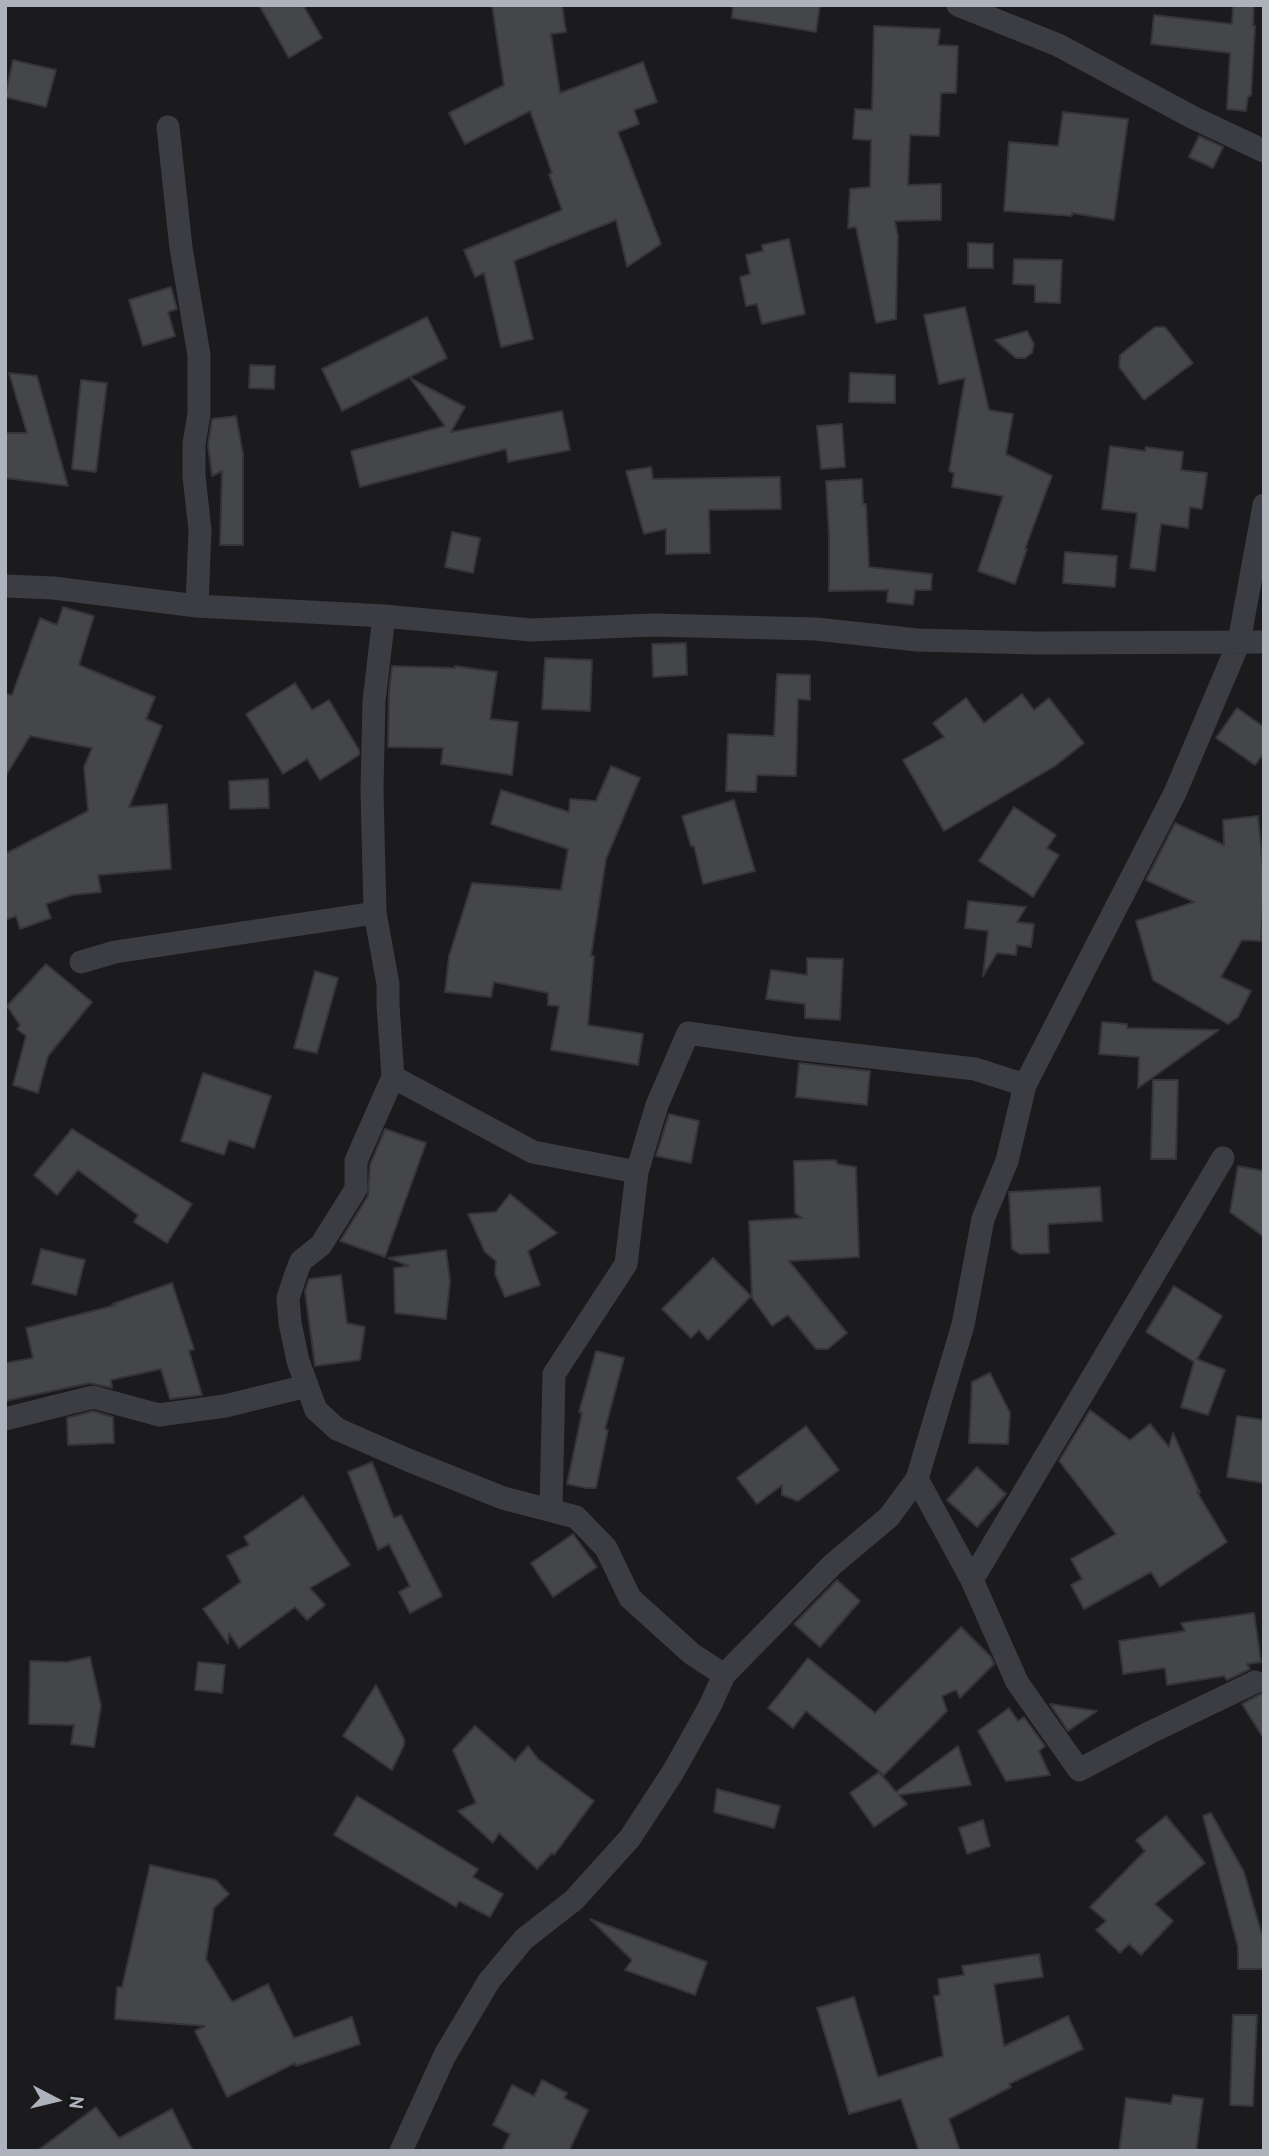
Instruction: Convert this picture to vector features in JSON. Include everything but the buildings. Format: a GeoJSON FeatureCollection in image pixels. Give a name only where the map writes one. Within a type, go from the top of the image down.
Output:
{"type":"FeatureCollection","features":[{"type":"Feature","properties":{"kind":"street"},"geometry":{"type":"LineString","coordinates":[[958,5],[1058,45],[1192,117],[1264,151]]}},
{"type":"Feature","properties":{"kind":"street"},"geometry":{"type":"LineString","coordinates":[[168,128],[181,248],[199,355],[200,414],[194,444],[194,476],[200,530],[197,606]]}},
{"type":"Feature","properties":{"kind":"street"},"geometry":{"type":"LineString","coordinates":[[401,2151],[445,2055],[489,1981],[524,1940],[575,1900],[630,1838],[673,1772],[724,1675],[832,1565],[889,1517],[917,1479],[963,1325],[984,1219],[1007,1161],[1025,1085],[1175,793],[1239,642],[1264,505]]}},
{"type":"Feature","properties":{"kind":"street"},"geometry":{"type":"LineString","coordinates":[[5,586],[53,588],[197,606],[384,616],[531,630],[653,625],[816,629],[917,640],[1036,643],[1264,642]]}},
{"type":"Feature","properties":{"kind":"street"},"geometry":{"type":"LineString","coordinates":[[384,616],[374,701],[372,790],[375,913],[388,984],[393,1077],[356,1161],[356,1189],[321,1245],[301,1261],[288,1298],[293,1336],[307,1386],[316,1410],[337,1429],[408,1461],[491,1493],[576,1517],[606,1548],[630,1598],[692,1654],[724,1675]]}},
{"type":"Feature","properties":{"kind":"street"},"geometry":{"type":"LineString","coordinates":[[81,962],[115,952],[375,913]]}},
{"type":"Feature","properties":{"kind":"street"},"geometry":{"type":"LineString","coordinates":[[551,1510],[554,1374],[626,1264],[637,1172],[657,1105],[688,1032],[793,1048],[975,1069],[1025,1085]]}},
{"type":"Feature","properties":{"kind":"street"},"geometry":{"type":"LineString","coordinates":[[393,1077],[533,1152],[637,1172]]}},
{"type":"Feature","properties":{"kind":"street"},"geometry":{"type":"LineString","coordinates":[[972,1580],[1223,1158]]}},
{"type":"Feature","properties":{"kind":"street"},"geometry":{"type":"LineString","coordinates":[[5,1419],[93,1397],[159,1415],[225,1406],[307,1386]]}},
{"type":"Feature","properties":{"kind":"street"},"geometry":{"type":"LineString","coordinates":[[917,1479],[972,1580],[1017,1682],[1079,1770],[1255,1682]]}}]}
